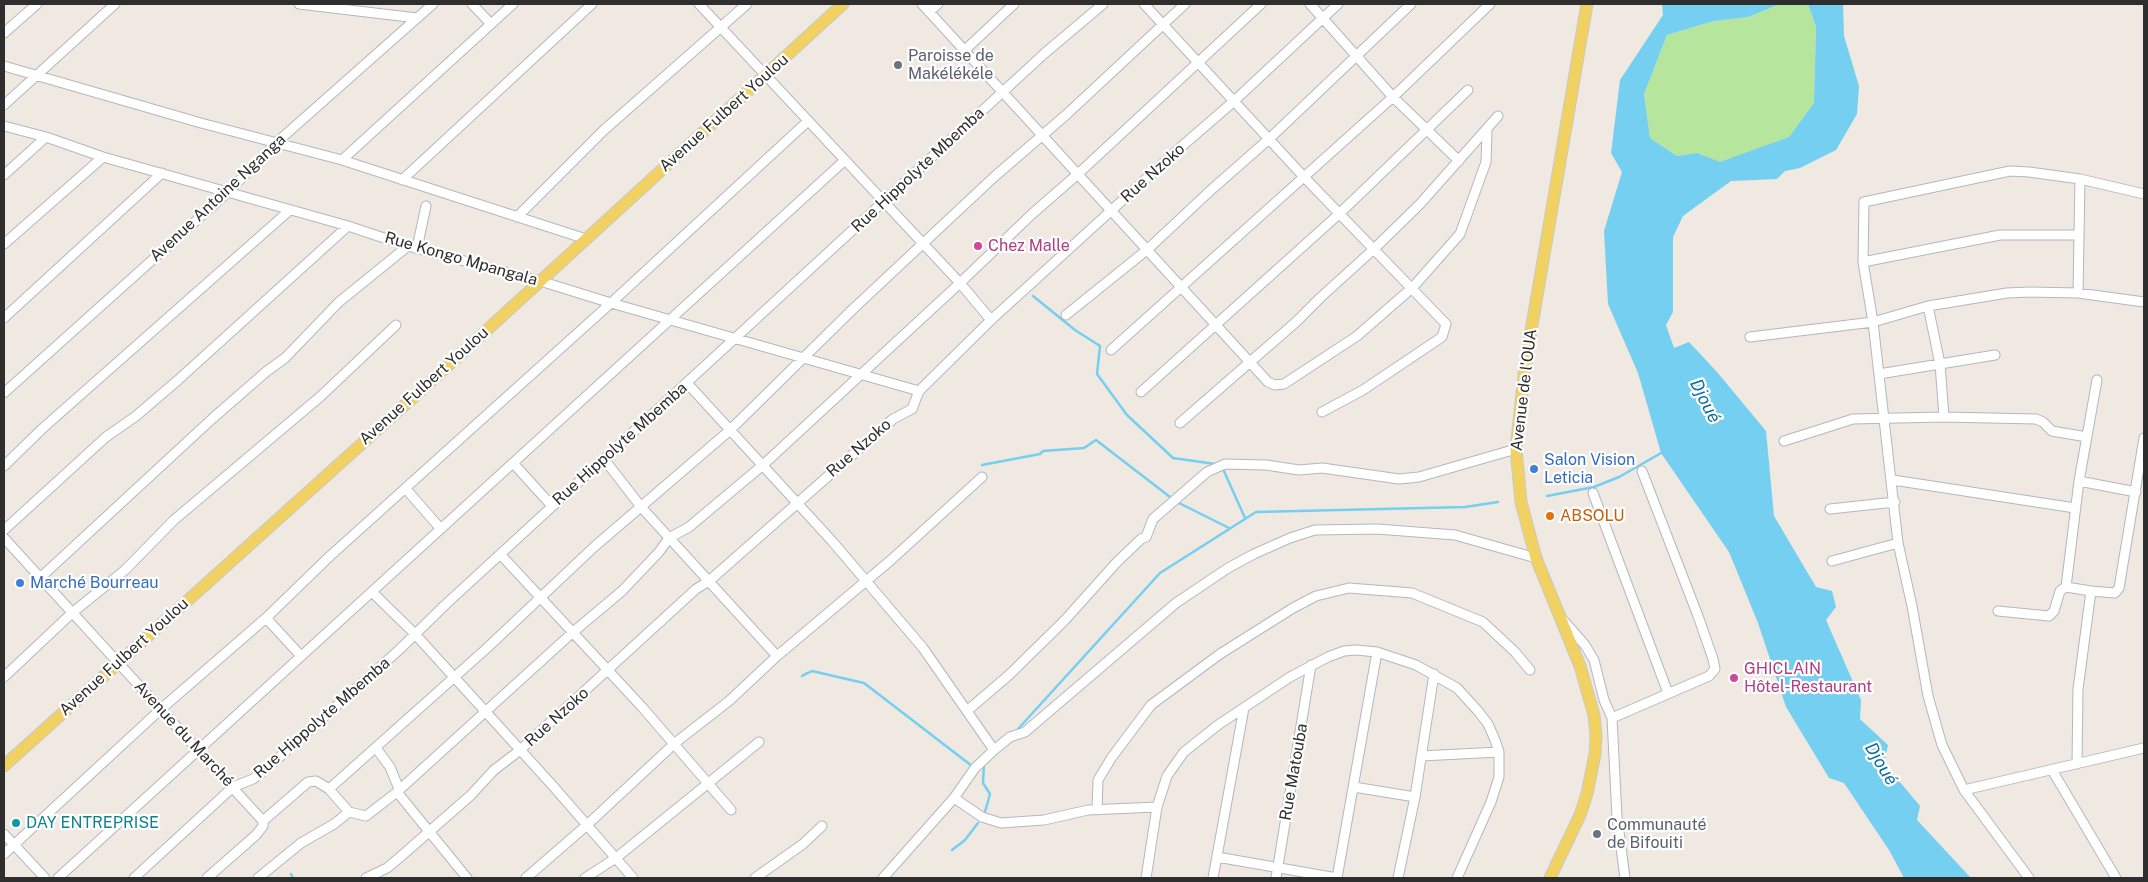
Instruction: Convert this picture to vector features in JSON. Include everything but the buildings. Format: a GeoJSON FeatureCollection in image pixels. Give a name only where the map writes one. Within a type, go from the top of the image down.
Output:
{"type":"FeatureCollection","features":[{"type":"Feature","properties":{"kind":"main road","name":"Avenue Fulbert Youlou"},"geometry":{"type":"LineString","coordinates":[[4,766],[843,4]]}},
{"type":"Feature","properties":{"kind":"main road","name":"Avenue de l'OUA"},"geometry":{"type":"LineString","coordinates":[[1550,878],[1580,815],[1587,794],[1595,754],[1594,714],[1580,666],[1563,620],[1536,558],[1521,502],[1516,449],[1525,366],[1587,4]]}},
{"type":"Feature","properties":{"kind":"street"},"geometry":{"type":"LineString","coordinates":[[4,33],[37,4]]}},
{"type":"Feature","properties":{"kind":"street"},"geometry":{"type":"LineString","coordinates":[[4,105],[115,4]]}},
{"type":"Feature","properties":{"kind":"street"},"geometry":{"type":"LineString","coordinates":[[299,4],[417,18]]}},
{"type":"Feature","properties":{"kind":"street","name":"Avenue Antoine Nganga"},"geometry":{"type":"LineString","coordinates":[[4,393],[228,192],[276,143],[433,4]]}},
{"type":"Feature","properties":{"kind":"street"},"geometry":{"type":"LineString","coordinates":[[472,4],[491,24]]}},
{"type":"Feature","properties":{"kind":"street"},"geometry":{"type":"LineString","coordinates":[[342,160],[513,4]]}},
{"type":"Feature","properties":{"kind":"street"},"geometry":{"type":"LineString","coordinates":[[402,180],[592,4]]}},
{"type":"Feature","properties":{"kind":"street"},"geometry":{"type":"LineString","coordinates":[[699,4],[960,283],[991,320]]}},
{"type":"Feature","properties":{"kind":"street"},"geometry":{"type":"LineString","coordinates":[[517,217],[604,130],[747,4]]}},
{"type":"Feature","properties":{"kind":"street"},"geometry":{"type":"LineString","coordinates":[[922,4],[1268,382],[1276,384],[1284,384],[1357,336],[1412,287],[1460,234],[1486,162],[1487,130]]}},
{"type":"Feature","properties":{"kind":"street"},"geometry":{"type":"LineString","coordinates":[[929,12],[938,4]]}},
{"type":"Feature","properties":{"kind":"street"},"geometry":{"type":"LineString","coordinates":[[965,50],[1014,4]]}},
{"type":"Feature","properties":{"kind":"street","name":"Rue Hippolyte Mbemba"},"geometry":{"type":"LineString","coordinates":[[134,878],[233,787],[253,779],[274,762],[1003,91],[1103,4]]}},
{"type":"Feature","properties":{"kind":"street"},"geometry":{"type":"LineString","coordinates":[[1144,4],[1233,102],[1446,324],[1442,337],[1368,386],[1322,412]]}},
{"type":"Feature","properties":{"kind":"street"},"geometry":{"type":"LineString","coordinates":[[329,789],[542,597],[594,547],[642,508],[729,431],[923,244],[1185,4]]}},
{"type":"Feature","properties":{"kind":"street"},"geometry":{"type":"LineString","coordinates":[[207,878],[256,835],[263,826],[263,821],[308,782],[316,781],[329,789],[349,812],[366,816],[398,791],[572,633],[622,591],[659,552],[669,538],[689,527],[763,465],[1261,4]]}},
{"type":"Feature","properties":{"kind":"street"},"geometry":{"type":"LineString","coordinates":[[1310,4],[1393,97],[1459,161]]}},
{"type":"Feature","properties":{"kind":"street","name":"Rue Nzoko"},"geometry":{"type":"LineString","coordinates":[[366,878],[387,868],[430,831],[471,795],[494,770],[520,751],[696,589],[710,580],[892,419],[912,408],[919,391],[991,320],[1233,102],[1338,4]]}},
{"type":"Feature","properties":{"kind":"street"},"geometry":{"type":"LineString","coordinates":[[1066,315],[1148,249],[1211,190],[1270,139],[1411,4]]}},
{"type":"Feature","properties":{"kind":"street"},"geometry":{"type":"LineString","coordinates":[[1111,350],[1393,97],[1490,4]]}},
{"type":"Feature","properties":{"kind":"street"},"geometry":{"type":"LineString","coordinates":[[4,66],[342,160],[586,239]]}},
{"type":"Feature","properties":{"kind":"street"},"geometry":{"type":"LineString","coordinates":[[1141,392],[1339,214],[1468,90]]}},
{"type":"Feature","properties":{"kind":"street"},"geometry":{"type":"LineString","coordinates":[[1180,424],[1296,322],[1374,249],[1420,204],[1498,116]]}},
{"type":"Feature","properties":{"kind":"street"},"geometry":{"type":"LineString","coordinates":[[4,854],[161,709],[266,618],[330,556],[611,303],[808,120]]}},
{"type":"Feature","properties":{"kind":"street","name":"Rue Kongo Mpangala"},"geometry":{"type":"LineString","coordinates":[[4,126],[46,137],[103,157],[348,226],[413,247],[540,281],[802,359],[919,391]]}},
{"type":"Feature","properties":{"kind":"street"},"geometry":{"type":"LineString","coordinates":[[4,175],[46,137]]}},
{"type":"Feature","properties":{"kind":"street"},"geometry":{"type":"LineString","coordinates":[[4,244],[103,157]]}},
{"type":"Feature","properties":{"kind":"street"},"geometry":{"type":"LineString","coordinates":[[58,878],[844,161]]}},
{"type":"Feature","properties":{"kind":"street"},"geometry":{"type":"LineString","coordinates":[[2029,878],[1964,790],[1942,745],[1928,696],[1898,543],[1873,322],[1863,262],[1864,202],[2010,171],[2080,179],[2144,194]]}},
{"type":"Feature","properties":{"kind":"street"},"geometry":{"type":"LineString","coordinates":[[4,318],[162,173]]}},
{"type":"Feature","properties":{"kind":"street"},"geometry":{"type":"LineString","coordinates":[[2078,293],[2080,179]]}},
{"type":"Feature","properties":{"kind":"street"},"geometry":{"type":"LineString","coordinates":[[40,577],[213,418],[267,371],[285,358],[339,302],[413,247],[426,206]]}},
{"type":"Feature","properties":{"kind":"street"},"geometry":{"type":"LineString","coordinates":[[4,466],[44,428],[290,210]]}},
{"type":"Feature","properties":{"kind":"street"},"geometry":{"type":"LineString","coordinates":[[4,530],[106,437],[136,416],[178,380],[348,226]]}},
{"type":"Feature","properties":{"kind":"street"},"geometry":{"type":"LineString","coordinates":[[1863,262],[2000,235],[2079,235]]}},
{"type":"Feature","properties":{"kind":"street"},"geometry":{"type":"LineString","coordinates":[[1750,337],[1873,322],[1928,306],[2022,292],[2078,293],[2144,302]]}},
{"type":"Feature","properties":{"kind":"street"},"geometry":{"type":"LineString","coordinates":[[1928,306],[1940,364],[1944,417]]}},
{"type":"Feature","properties":{"kind":"street"},"geometry":{"type":"LineString","coordinates":[[4,677],[72,613],[125,570],[174,520],[321,396],[396,325]]}},
{"type":"Feature","properties":{"kind":"street"},"geometry":{"type":"LineString","coordinates":[[1879,374],[1995,355]]}},
{"type":"Feature","properties":{"kind":"street"},"geometry":{"type":"LineString","coordinates":[[2066,587],[2078,481],[2088,437],[2097,380]]}},
{"type":"Feature","properties":{"kind":"street"},"geometry":{"type":"LineString","coordinates":[[687,382],[729,431],[763,465],[865,580],[934,663],[994,750]]}},
{"type":"Feature","properties":{"kind":"street"},"geometry":{"type":"LineString","coordinates":[[1784,441],[1853,419],[1944,417],[2036,419],[2043,422],[2052,432],[2088,437]]}},
{"type":"Feature","properties":{"kind":"street"},"geometry":{"type":"LineString","coordinates":[[1998,612],[2049,616],[2054,611],[2060,591],[2066,587],[2091,592],[2115,593],[2118,591],[2144,438]]}},
{"type":"Feature","properties":{"kind":"street"},"geometry":{"type":"LineString","coordinates":[[968,710],[1010,675],[1117,562],[1141,538],[1146,537],[1154,519],[1207,472],[1225,464],[1258,465],[1299,470],[1322,468],[1399,479],[1419,478],[1516,449]]}},
{"type":"Feature","properties":{"kind":"street"},"geometry":{"type":"LineString","coordinates":[[604,459],[642,508],[710,580],[777,656]]}},
{"type":"Feature","properties":{"kind":"street"},"geometry":{"type":"LineString","coordinates":[[513,463],[552,506]]}},
{"type":"Feature","properties":{"kind":"street"},"geometry":{"type":"LineString","coordinates":[[1612,718],[1709,676],[1714,671],[1715,666],[1642,471]]}},
{"type":"Feature","properties":{"kind":"street"},"geometry":{"type":"LineString","coordinates":[[526,878],[587,825],[675,743],[729,701],[777,656],[891,560],[982,477]]}},
{"type":"Feature","properties":{"kind":"street"},"geometry":{"type":"LineString","coordinates":[[1892,480],[2075,508]]}},
{"type":"Feature","properties":{"kind":"street"},"geometry":{"type":"LineString","coordinates":[[2078,481],[2136,492]]}},
{"type":"Feature","properties":{"kind":"street"},"geometry":{"type":"LineString","coordinates":[[406,489],[440,528]]}},
{"type":"Feature","properties":{"kind":"street"},"geometry":{"type":"LineString","coordinates":[[1593,493],[1668,693]]}},
{"type":"Feature","properties":{"kind":"street"},"geometry":{"type":"LineString","coordinates":[[1830,509],[1894,502]]}},
{"type":"Feature","properties":{"kind":"street"},"geometry":{"type":"LineString","coordinates":[[882,878],[954,798],[975,768],[994,750],[1010,737],[1025,732],[1176,603],[1228,568],[1290,538],[1315,530],[1377,529],[1428,532],[1470,538],[1536,558]]}},
{"type":"Feature","properties":{"kind":"street","name":"Avenue du Marché"},"geometry":{"type":"LineString","coordinates":[[4,538],[263,821]]}},
{"type":"Feature","properties":{"kind":"street"},"geometry":{"type":"LineString","coordinates":[[1832,561],[1898,543]]}},
{"type":"Feature","properties":{"kind":"street"},"geometry":{"type":"LineString","coordinates":[[501,555],[542,597],[572,633],[675,743],[731,810]]}},
{"type":"Feature","properties":{"kind":"street"},"geometry":{"type":"LineString","coordinates":[[1097,810],[1098,780],[1112,757],[1151,705],[1220,654],[1293,608],[1316,596],[1349,588],[1412,593],[1483,622],[1516,652],[1530,670]]}},
{"type":"Feature","properties":{"kind":"street"},"geometry":{"type":"LineString","coordinates":[[372,592],[415,634],[633,878]]}},
{"type":"Feature","properties":{"kind":"street"},"geometry":{"type":"LineString","coordinates":[[2077,764],[2078,689],[2091,592]]}},
{"type":"Feature","properties":{"kind":"street"},"geometry":{"type":"LineString","coordinates":[[266,618],[301,656]]}},
{"type":"Feature","properties":{"kind":"street"},"geometry":{"type":"LineString","coordinates":[[1563,620],[1585,645],[1594,660],[1604,700],[1612,718],[1618,826],[1625,878]]}},
{"type":"Feature","properties":{"kind":"street"},"geometry":{"type":"LineString","coordinates":[[1146,878],[1157,808],[1167,776],[1184,752],[1244,708],[1311,665],[1344,651],[1356,650],[1377,652],[1416,665],[1434,674],[1457,688],[1488,724],[1500,752],[1499,776],[1491,802],[1457,878]]}},
{"type":"Feature","properties":{"kind":"street"},"geometry":{"type":"LineString","coordinates":[[1217,857],[1337,878],[1377,652]]}},
{"type":"Feature","properties":{"kind":"street","name":"Rue Matouba"},"geometry":{"type":"LineString","coordinates":[[1276,878],[1311,665]]}},
{"type":"Feature","properties":{"kind":"street"},"geometry":{"type":"LineString","coordinates":[[1398,878],[1415,797],[1434,674]]}},
{"type":"Feature","properties":{"kind":"street"},"geometry":{"type":"LineString","coordinates":[[1213,878],[1244,708]]}},
{"type":"Feature","properties":{"kind":"street"},"geometry":{"type":"LineString","coordinates":[[585,878],[616,858],[759,742]]}},
{"type":"Feature","properties":{"kind":"street"},"geometry":{"type":"LineString","coordinates":[[376,748],[390,767],[398,791],[467,878]]}},
{"type":"Feature","properties":{"kind":"street"},"geometry":{"type":"LineString","coordinates":[[1964,790],[2144,748]]}},
{"type":"Feature","properties":{"kind":"street"},"geometry":{"type":"LineString","coordinates":[[1421,756],[1500,752]]}},
{"type":"Feature","properties":{"kind":"street"},"geometry":{"type":"LineString","coordinates":[[2052,770],[2116,878]]}},
{"type":"Feature","properties":{"kind":"street"},"geometry":{"type":"LineString","coordinates":[[1354,787],[1415,797]]}},
{"type":"Feature","properties":{"kind":"street"},"geometry":{"type":"LineString","coordinates":[[954,798],[982,817],[1001,823],[1044,820],[1088,810],[1157,808]]}},
{"type":"Feature","properties":{"kind":"street"},"geometry":{"type":"LineString","coordinates":[[258,878],[301,843],[334,824],[349,812]]}},
{"type":"Feature","properties":{"kind":"street"},"geometry":{"type":"LineString","coordinates":[[755,878],[803,844],[822,826]]}},
{"type":"Feature","properties":{"kind":"street"},"geometry":{"type":"LineString","coordinates":[[4,834],[45,878]]}},
{"type":"Feature","properties":{"kind":"green space"},"geometry":{"type":"Polygon","coordinates":[[[1780,4],[1808,4],[1816,27],[1814,103],[1789,137],[1720,163],[1697,153],[1677,156],[1650,138],[1644,94],[1667,35],[1714,21],[1748,17],[1780,4]]]}},
{"type":"Feature","properties":{"kind":"water","name":"Djoué"},"geometry":{"type":"Polygon","coordinates":[[[1662,4],[1780,4],[1748,17],[1714,21],[1667,35],[1644,94],[1650,138],[1677,156],[1697,153],[1720,162],[1789,137],[1814,103],[1816,27],[1808,4],[1843,4],[1844,36],[1859,86],[1857,114],[1836,150],[1800,168],[1785,171],[1777,179],[1731,181],[1683,216],[1673,237],[1673,312],[1666,325],[1674,348],[1689,342],[1717,372],[1766,431],[1774,516],[1816,587],[1832,591],[1836,607],[1826,620],[1861,700],[1860,719],[1888,745],[1884,763],[1920,806],[1917,820],[1971,878],[1904,878],[1889,850],[1844,783],[1829,778],[1786,707],[1758,623],[1729,552],[1661,453],[1638,373],[1608,304],[1604,231],[1622,172],[1611,153],[1620,80],[1663,15],[1662,4]]]}},
{"type":"Feature","properties":{"kind":"waterway"},"geometry":{"type":"LineString","coordinates":[[1033,296],[1075,330],[1100,346],[1097,374],[1127,415],[1173,458],[1215,464]]}},
{"type":"Feature","properties":{"kind":"waterway"},"geometry":{"type":"LineString","coordinates":[[982,465],[1040,454],[1043,451],[1084,448],[1096,440],[1170,497]]}},
{"type":"Feature","properties":{"kind":"waterway"},"geometry":{"type":"LineString","coordinates":[[1547,496],[1594,487],[1619,477],[1663,452]]}},
{"type":"Feature","properties":{"kind":"waterway"},"geometry":{"type":"LineString","coordinates":[[1223,469],[1245,518]]}},
{"type":"Feature","properties":{"kind":"waterway"},"geometry":{"type":"LineString","coordinates":[[1018,729],[1160,573],[1256,512],[1465,507],[1498,502]]}},
{"type":"Feature","properties":{"kind":"waterway"},"geometry":{"type":"LineString","coordinates":[[1179,503],[1229,528]]}},
{"type":"Feature","properties":{"kind":"waterway"},"geometry":{"type":"LineString","coordinates":[[807,673],[802,676],[812,671],[864,683],[972,766]]}},
{"type":"Feature","properties":{"kind":"waterway"},"geometry":{"type":"LineString","coordinates":[[984,764],[983,783],[990,794],[985,812]]}},
{"type":"Feature","properties":{"kind":"waterway"},"geometry":{"type":"LineString","coordinates":[[952,850],[965,840],[978,823]]}},
{"type":"Feature","properties":{"kind":"waterway"},"geometry":{"type":"LineString","coordinates":[[291,874],[293,878]]}},
{"type":"Feature","properties":{"kind":"place","name":"Paroisse de Makélékéle"},"geometry":{"type":"Point","coordinates":[898,65]}},
{"type":"Feature","properties":{"kind":"place","name":"Chez Malle"},"geometry":{"type":"Point","coordinates":[978,246]}},
{"type":"Feature","properties":{"kind":"place","name":"Salon Vision Leticia"},"geometry":{"type":"Point","coordinates":[1534,469]}},
{"type":"Feature","properties":{"kind":"place","name":"ABSOLU"},"geometry":{"type":"Point","coordinates":[1550,516]}},
{"type":"Feature","properties":{"kind":"place","name":"Marché Bourreau"},"geometry":{"type":"Point","coordinates":[20,583]}},
{"type":"Feature","properties":{"kind":"place","name":"GHICLAIN Hôtel-Restaurant"},"geometry":{"type":"Point","coordinates":[1734,678]}},
{"type":"Feature","properties":{"kind":"place","name":"DAY ENTREPRISE"},"geometry":{"type":"Point","coordinates":[16,823]}},
{"type":"Feature","properties":{"kind":"place","name":"Communauté de Bifouiti"},"geometry":{"type":"Point","coordinates":[1597,834]}}]}
